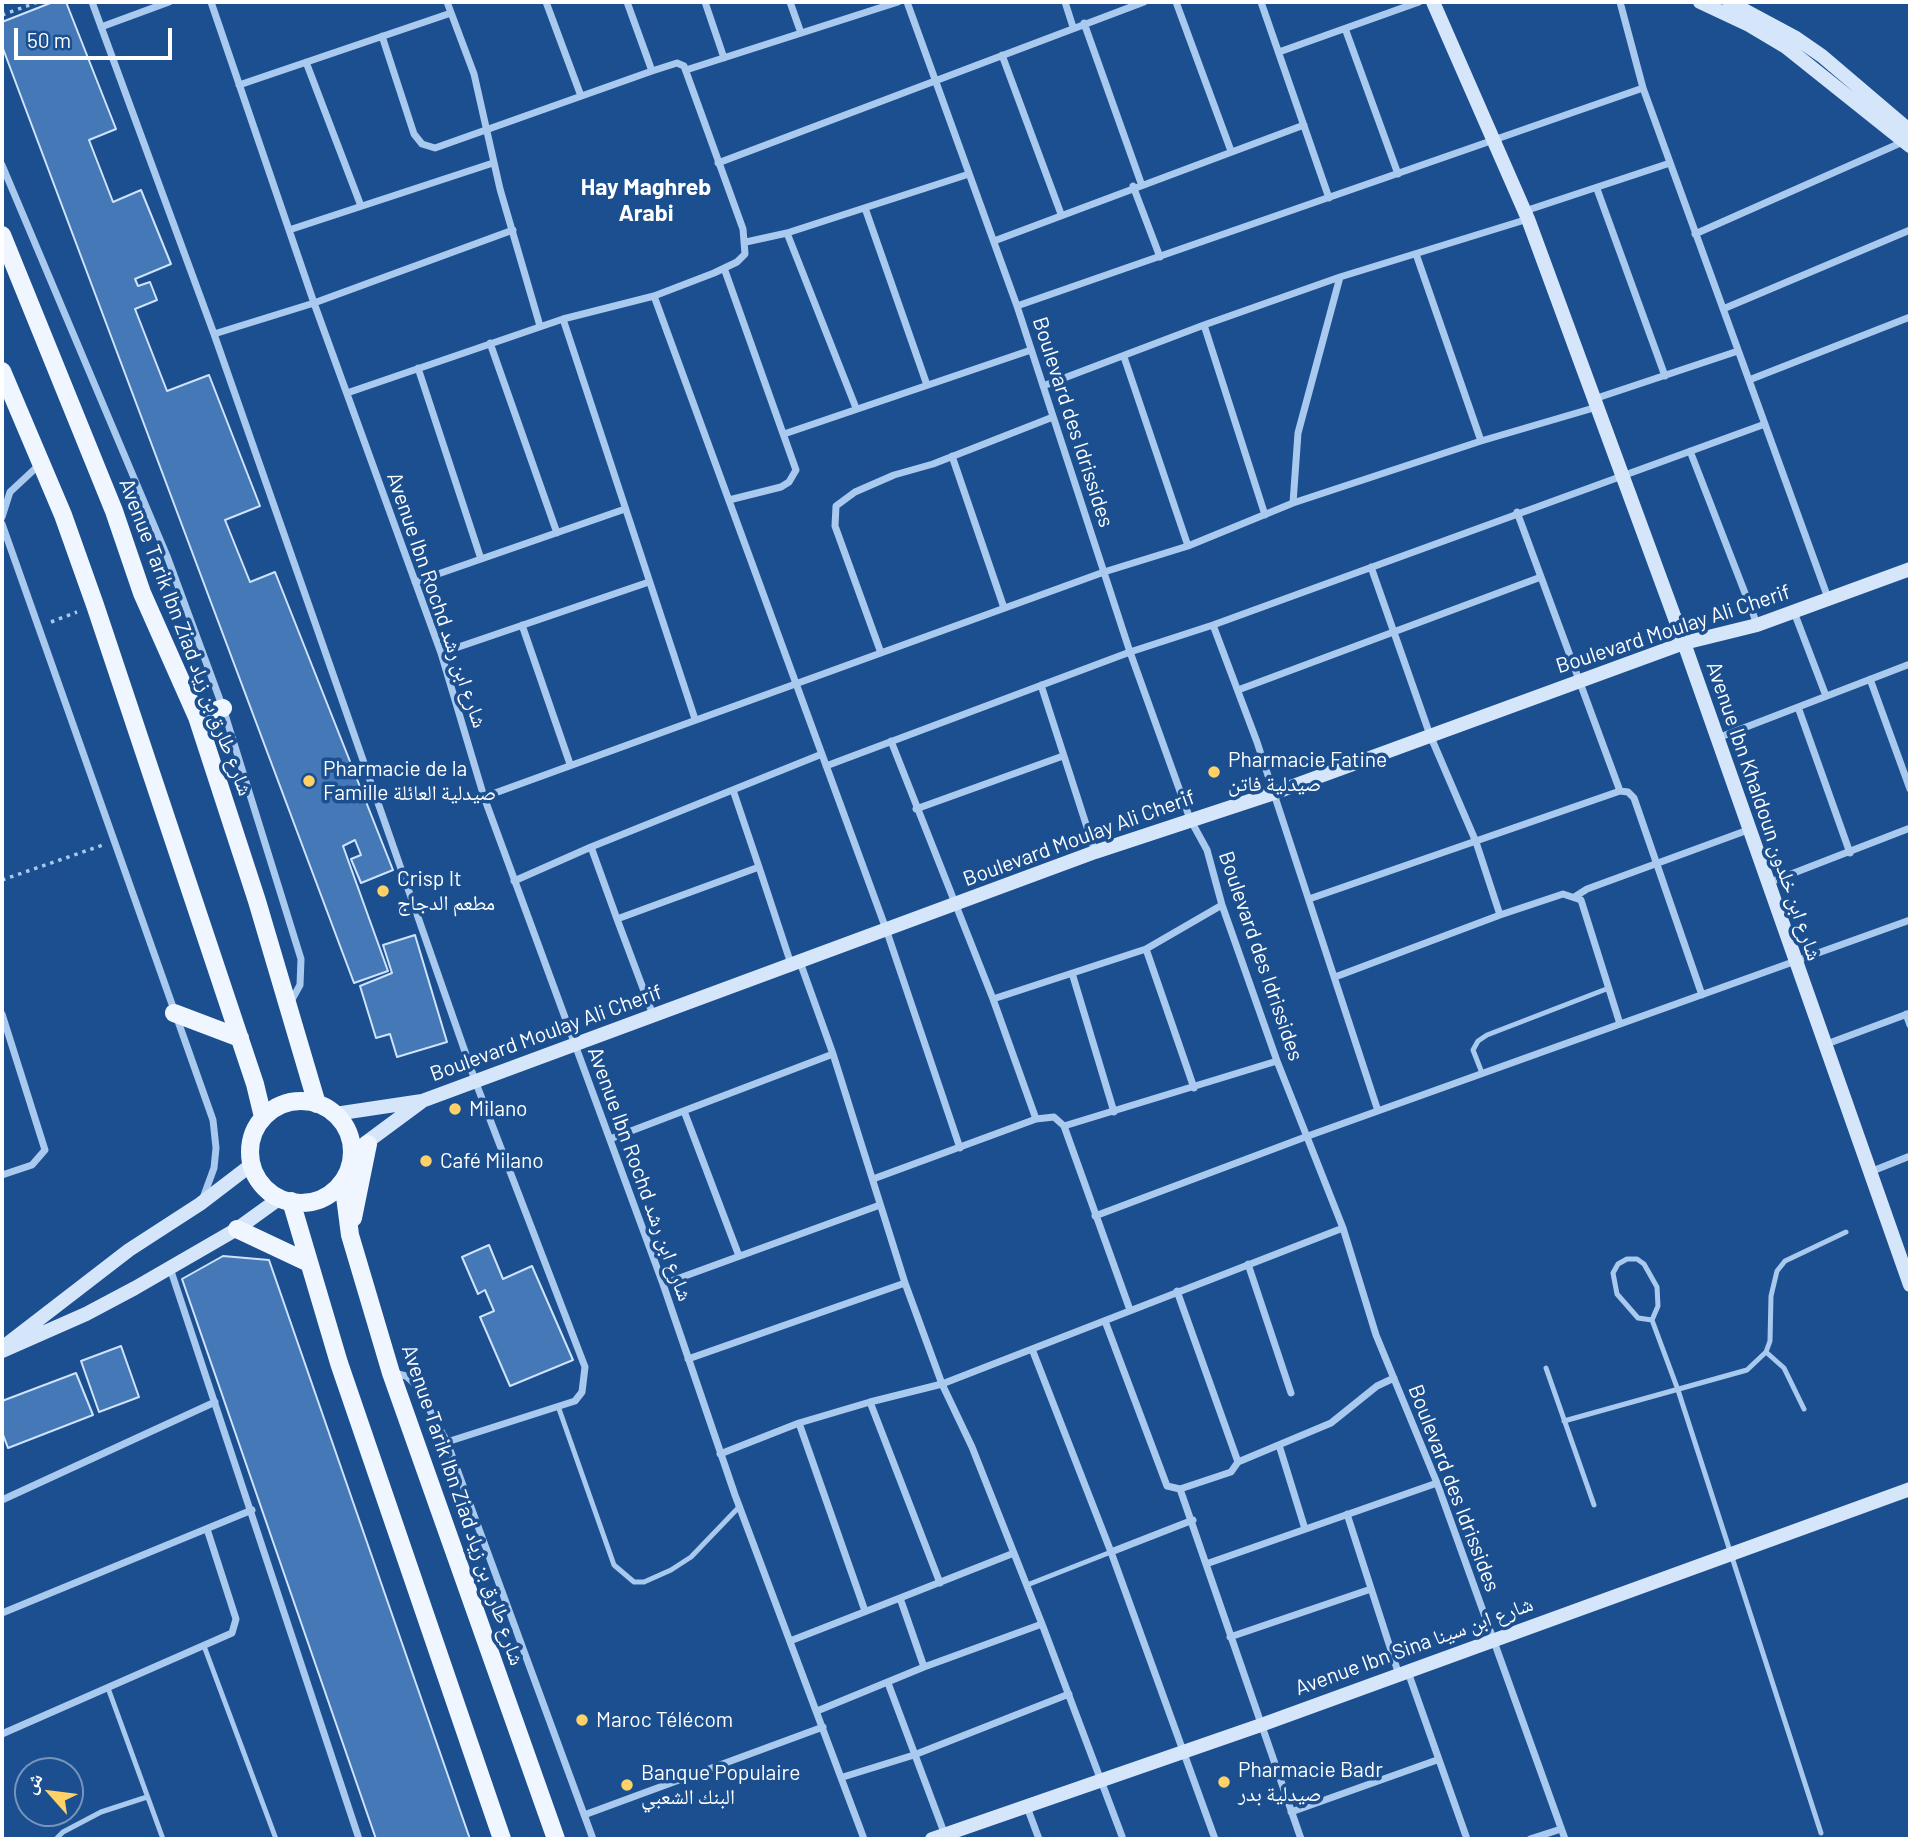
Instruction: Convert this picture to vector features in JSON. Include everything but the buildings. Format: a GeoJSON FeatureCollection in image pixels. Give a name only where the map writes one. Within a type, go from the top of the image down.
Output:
{"type":"FeatureCollection","features":[{"type":"Feature","properties":{"kind":"main road","name":"Avenue Tarik Ibn Ziad شارع طارق بن زياد"},"geometry":{"type":"LineString","coordinates":[[2,235],[114,511],[142,593],[197,717],[317,1104]]}},
{"type":"Feature","properties":{"kind":"main road"},"geometry":{"type":"LineString","coordinates":[[2,371],[9,404],[63,515],[95,605],[240,1038],[263,1117]]}},
{"type":"Feature","properties":{"kind":"main road"},"geometry":{"type":"LineString","coordinates":[[197,717],[223,708]]}},
{"type":"Feature","properties":{"kind":"main road"},"geometry":{"type":"LineString","coordinates":[[174,1013],[240,1038]]}},
{"type":"Feature","properties":{"kind":"main road"},"geometry":{"type":"LineString","coordinates":[[343,1181],[331,1193],[317,1201],[286,1200],[269,1192],[258,1180],[251,1165],[250,1148],[254,1132],[263,1117],[276,1107],[291,1101],[317,1104],[335,1114],[348,1132],[352,1153]]}},
{"type":"Feature","properties":{"kind":"main road"},"geometry":{"type":"LineString","coordinates":[[350,1236],[368,1144]]}},
{"type":"Feature","properties":{"kind":"main road","name":"Avenue Tarik Ibn Ziad شارع طارق بن زياد"},"geometry":{"type":"LineString","coordinates":[[352,1153],[343,1181],[350,1236],[391,1373],[556,1839]]}},
{"type":"Feature","properties":{"kind":"main road"},"geometry":{"type":"LineString","coordinates":[[286,1200],[376,1474],[502,1839]]}},
{"type":"Feature","properties":{"kind":"main road"},"geometry":{"type":"LineString","coordinates":[[237,1228],[307,1262]]}},
{"type":"Feature","properties":{"kind":"street"},"geometry":{"type":"LineString","coordinates":[[92,2],[214,334],[476,1083],[585,1367],[582,1392],[575,1401],[447,1442]]}},
{"type":"Feature","properties":{"kind":"street"},"geometry":{"type":"LineString","coordinates":[[101,26],[169,2]]}},
{"type":"Feature","properties":{"kind":"street","name":"Avenue Ibn Rochd شارع ابن رشد"},"geometry":{"type":"LineString","coordinates":[[211,2],[314,303],[441,653],[484,797],[663,1284],[720,1454],[864,1839]]}},
{"type":"Feature","properties":{"kind":"street"},"geometry":{"type":"LineString","coordinates":[[447,2],[474,74],[494,163],[540,326]]}},
{"type":"Feature","properties":{"kind":"street"},"geometry":{"type":"LineString","coordinates":[[546,2],[580,96]]}},
{"type":"Feature","properties":{"kind":"street"},"geometry":{"type":"LineString","coordinates":[[627,2],[652,71]]}},
{"type":"Feature","properties":{"kind":"street"},"geometry":{"type":"LineString","coordinates":[[705,2],[724,58]]}},
{"type":"Feature","properties":{"kind":"street"},"geometry":{"type":"LineString","coordinates":[[790,2],[801,33]]}},
{"type":"Feature","properties":{"kind":"street"},"geometry":{"type":"LineString","coordinates":[[686,70],[898,2]]}},
{"type":"Feature","properties":{"kind":"street","name":"Boulevard des Idrissides"},"geometry":{"type":"LineString","coordinates":[[907,2],[1017,306],[1130,652],[1191,820],[1207,850],[1222,905],[1277,1061],[1343,1228],[1376,1335],[1437,1483],[1565,1839]]}},
{"type":"Feature","properties":{"kind":"street"},"geometry":{"type":"LineString","coordinates":[[1065,2],[1073,27]]}},
{"type":"Feature","properties":{"kind":"street"},"geometry":{"type":"LineString","coordinates":[[718,163],[1144,2]]}},
{"type":"Feature","properties":{"kind":"street"},"geometry":{"type":"LineString","coordinates":[[1176,2],[1231,151]]}},
{"type":"Feature","properties":{"kind":"street"},"geometry":{"type":"LineString","coordinates":[[1261,2],[1329,198]]}},
{"type":"Feature","properties":{"kind":"street"},"geometry":{"type":"LineString","coordinates":[[1279,52],[1346,31],[1419,2]]}},
{"type":"Feature","properties":{"kind":"street","name":"Avenue Ibn Khaldoun شارع ابن خلدون"},"geometry":{"type":"LineString","coordinates":[[1433,2],[1492,142],[1527,215],[1684,643],[1715,739],[1910,1285]]}},
{"type":"Feature","properties":{"kind":"street"},"geometry":{"type":"LineString","coordinates":[[1620,2],[1643,88],[1828,599]]}},
{"type":"Feature","properties":{"kind":"street"},"geometry":{"type":"LineString","coordinates":[[1700,2],[1749,25],[1786,47],[1908,139]]}},
{"type":"Feature","properties":{"kind":"street"},"geometry":{"type":"LineString","coordinates":[[1729,2],[1814,50],[1908,139]]}},
{"type":"Feature","properties":{"kind":"street"},"geometry":{"type":"LineString","coordinates":[[239,85],[451,13]]}},
{"type":"Feature","properties":{"kind":"street"},"geometry":{"type":"LineString","coordinates":[[1084,23],[1160,257]]}},
{"type":"Feature","properties":{"kind":"street"},"geometry":{"type":"LineString","coordinates":[[1346,31],[1398,174]]}},
{"type":"Feature","properties":{"kind":"street"},"geometry":{"type":"LineString","coordinates":[[346,393],[540,326],[654,296],[742,259],[746,242],[684,66],[677,63],[652,71],[435,148],[422,144],[414,134],[382,36]]}},
{"type":"Feature","properties":{"kind":"street"},"geometry":{"type":"LineString","coordinates":[[1002,55],[1061,214]]}},
{"type":"Feature","properties":{"kind":"street"},"geometry":{"type":"LineString","coordinates":[[306,62],[360,206]]}},
{"type":"Feature","properties":{"kind":"street"},"geometry":{"type":"LineString","coordinates":[[1017,306],[1643,88]]}},
{"type":"Feature","properties":{"kind":"street"},"geometry":{"type":"LineString","coordinates":[[994,241],[1137,184],[1304,125]]}},
{"type":"Feature","properties":{"kind":"street"},"geometry":{"type":"LineString","coordinates":[[1695,234],[1908,139]]}},
{"type":"Feature","properties":{"kind":"street"},"geometry":{"type":"LineString","coordinates":[[289,230],[494,163]]}},
{"type":"Feature","properties":{"kind":"street"},"geometry":{"type":"LineString","coordinates":[[1043,386],[1204,325],[1340,277],[1416,254],[1670,163]]}},
{"type":"Feature","properties":{"kind":"street"},"geometry":{"type":"LineString","coordinates":[[2,165],[167,556],[223,708],[301,959],[300,985],[288,1006]]}},
{"type":"Feature","properties":{"kind":"street"},"geometry":{"type":"LineString","coordinates":[[746,242],[787,233],[969,174]]}},
{"type":"Feature","properties":{"kind":"street"},"geometry":{"type":"LineString","coordinates":[[1597,189],[1665,376]]}},
{"type":"Feature","properties":{"kind":"street"},"geometry":{"type":"LineString","coordinates":[[865,208],[927,385]]}},
{"type":"Feature","properties":{"kind":"street"},"geometry":{"type":"LineString","coordinates":[[214,334],[314,303],[513,230]]}},
{"type":"Feature","properties":{"kind":"street"},"geometry":{"type":"LineString","coordinates":[[1723,309],[1910,230]]}},
{"type":"Feature","properties":{"kind":"street"},"geometry":{"type":"LineString","coordinates":[[787,233],[856,408]]}},
{"type":"Feature","properties":{"kind":"street"},"geometry":{"type":"LineString","coordinates":[[1416,254],[1481,441]]}},
{"type":"Feature","properties":{"kind":"street"},"geometry":{"type":"LineString","coordinates":[[724,268],[796,470],[789,482],[729,500]]}},
{"type":"Feature","properties":{"kind":"street"},"geometry":{"type":"LineString","coordinates":[[1293,503],[1298,433],[1340,277]]}},
{"type":"Feature","properties":{"kind":"street"},"geometry":{"type":"LineString","coordinates":[[654,296],[886,929],[960,1147]]}},
{"type":"Feature","properties":{"kind":"street"},"geometry":{"type":"LineString","coordinates":[[1749,380],[1910,317]]}},
{"type":"Feature","properties":{"kind":"street"},"geometry":{"type":"LineString","coordinates":[[563,319],[695,719]]}},
{"type":"Feature","properties":{"kind":"street"},"geometry":{"type":"LineString","coordinates":[[1204,325],[1265,515]]}},
{"type":"Feature","properties":{"kind":"street"},"geometry":{"type":"LineString","coordinates":[[490,343],[557,533]]}},
{"type":"Feature","properties":{"kind":"street"},"geometry":{"type":"LineString","coordinates":[[784,434],[1031,350]]}},
{"type":"Feature","properties":{"kind":"street"},"geometry":{"type":"LineString","coordinates":[[484,797],[1104,572],[1188,545],[1293,503],[1595,403],[1738,351]]}},
{"type":"Feature","properties":{"kind":"street"},"geometry":{"type":"LineString","coordinates":[[1124,357],[1188,545]]}},
{"type":"Feature","properties":{"kind":"street"},"geometry":{"type":"LineString","coordinates":[[418,368],[481,559]]}},
{"type":"Feature","properties":{"kind":"street"},"geometry":{"type":"LineString","coordinates":[[881,653],[838,534],[836,506],[872,483],[1054,417]]}},
{"type":"Feature","properties":{"kind":"street"},"geometry":{"type":"LineString","coordinates":[[826,766],[1130,652],[1213,625],[1517,512],[1765,424]]}},
{"type":"Feature","properties":{"kind":"street"},"geometry":{"type":"LineString","coordinates":[[1690,451],[1757,625]]}},
{"type":"Feature","properties":{"kind":"street"},"geometry":{"type":"LineString","coordinates":[[952,456],[1004,608]]}},
{"type":"Feature","properties":{"kind":"street"},"geometry":{"type":"LineString","coordinates":[[2,517],[10,492],[40,464]]}},
{"type":"Feature","properties":{"kind":"street"},"geometry":{"type":"LineString","coordinates":[[415,582],[625,509]]}},
{"type":"Feature","properties":{"kind":"street"},"geometry":{"type":"LineString","coordinates":[[1517,512],[1581,680],[1619,791]]}},
{"type":"Feature","properties":{"kind":"street"},"geometry":{"type":"LineString","coordinates":[[2,524],[215,1134],[214,1168],[200,1205]]}},
{"type":"Feature","properties":{"kind":"street"},"geometry":{"type":"LineString","coordinates":[[1371,567],[1430,735],[1476,842],[1500,915]]}},
{"type":"Feature","properties":{"kind":"street","name":"Boulevard Moulay Ali Cherif"},"geometry":{"type":"LineString","coordinates":[[335,1114],[422,1101],[476,1083],[1095,852],[1274,793],[1684,643],[1757,625],[1910,569]]}},
{"type":"Feature","properties":{"kind":"street"},"geometry":{"type":"LineString","coordinates":[[1238,690],[1541,577]]}},
{"type":"Feature","properties":{"kind":"street"},"geometry":{"type":"LineString","coordinates":[[441,653],[649,582]]}},
{"type":"Feature","properties":{"kind":"street"},"geometry":{"type":"LineString","coordinates":[[1794,611],[1826,696]]}},
{"type":"Feature","properties":{"kind":"street"},"geometry":{"type":"LineString","coordinates":[[522,625],[570,764]]}},
{"type":"Feature","properties":{"kind":"street"},"geometry":{"type":"LineString","coordinates":[[1213,625],[1274,793],[1378,1111]]}},
{"type":"Feature","properties":{"kind":"street"},"geometry":{"type":"LineString","coordinates":[[1715,739],[1910,664]]}},
{"type":"Feature","properties":{"kind":"street"},"geometry":{"type":"LineString","coordinates":[[1870,679],[1910,789]]}},
{"type":"Feature","properties":{"kind":"street"},"geometry":{"type":"LineString","coordinates":[[1041,685],[1095,852]]}},
{"type":"Feature","properties":{"kind":"street"},"geometry":{"type":"LineString","coordinates":[[1798,707],[1850,853]]}},
{"type":"Feature","properties":{"kind":"street"},"geometry":{"type":"LineString","coordinates":[[891,741],[993,999],[1036,1119]]}},
{"type":"Feature","properties":{"kind":"street"},"geometry":{"type":"LineString","coordinates":[[514,881],[822,754]]}},
{"type":"Feature","properties":{"kind":"street"},"geometry":{"type":"LineString","coordinates":[[916,809],[1063,756]]}},
{"type":"Feature","properties":{"kind":"street"},"geometry":{"type":"LineString","coordinates":[[733,790],[759,867],[833,1054],[905,1283],[942,1384],[956,1409],[1027,1585],[1123,1839]]}},
{"type":"Feature","properties":{"kind":"street"},"geometry":{"type":"LineString","coordinates":[[1309,900],[1619,791],[1628,792],[1634,798],[1702,995]]}},
{"type":"Feature","properties":{"kind":"street"},"geometry":{"type":"LineString","coordinates":[[1767,883],[1910,828]]}},
{"type":"Feature","properties":{"kind":"street"},"geometry":{"type":"LineString","coordinates":[[1576,896],[1587,889],[1748,830]]}},
{"type":"Feature","properties":{"kind":"street"},"geometry":{"type":"LineString","coordinates":[[591,847],[653,1015]]}},
{"type":"Feature","properties":{"kind":"street"},"geometry":{"type":"LineString","coordinates":[[617,919],[759,867]]}},
{"type":"Feature","properties":{"kind":"street"},"geometry":{"type":"LineString","coordinates":[[1335,978],[1500,915],[1563,894],[1576,896],[1584,905],[1620,1024]]}},
{"type":"Feature","properties":{"kind":"street"},"geometry":{"type":"LineString","coordinates":[[993,999],[1146,949],[1222,905]]}},
{"type":"Feature","properties":{"kind":"street"},"geometry":{"type":"LineString","coordinates":[[1095,1216],[1308,1136],[1910,920]]}},
{"type":"Feature","properties":{"kind":"street"},"geometry":{"type":"LineString","coordinates":[[1146,949],[1194,1088]]}},
{"type":"Feature","properties":{"kind":"street"},"geometry":{"type":"LineString","coordinates":[[1072,974],[1114,1112]]}},
{"type":"Feature","properties":{"kind":"street"},"geometry":{"type":"LineString","coordinates":[[2,1014],[45,1150],[33,1165],[2,1175]]}},
{"type":"Feature","properties":{"kind":"street"},"geometry":{"type":"LineString","coordinates":[[1824,1045],[1908,1014],[1910,1025]]}},
{"type":"Feature","properties":{"kind":"street"},"geometry":{"type":"LineString","coordinates":[[610,1139],[833,1054]]}},
{"type":"Feature","properties":{"kind":"street"},"geometry":{"type":"LineString","coordinates":[[1064,1126],[1277,1061]]}},
{"type":"Feature","properties":{"kind":"street","name":"Boulevard Moulay Ali Cherif"},"geometry":{"type":"LineString","coordinates":[[352,1153],[368,1144],[422,1101]]}},
{"type":"Feature","properties":{"kind":"street"},"geometry":{"type":"LineString","coordinates":[[684,1111],[739,1256]]}},
{"type":"Feature","properties":{"kind":"street"},"geometry":{"type":"LineString","coordinates":[[873,1179],[1036,1119],[1054,1117],[1064,1126],[1130,1310]]}},
{"type":"Feature","properties":{"kind":"street"},"geometry":{"type":"LineString","coordinates":[[1869,1172],[1910,1156]]}},
{"type":"Feature","properties":{"kind":"street"},"geometry":{"type":"LineString","coordinates":[[2,1350],[129,1250],[200,1205],[251,1165]]}},
{"type":"Feature","properties":{"kind":"street"},"geometry":{"type":"LineString","coordinates":[[2,1350],[86,1314],[286,1200]]}},
{"type":"Feature","properties":{"kind":"street"},"geometry":{"type":"LineString","coordinates":[[663,1284],[880,1205]]}},
{"type":"Feature","properties":{"kind":"street"},"geometry":{"type":"LineString","coordinates":[[720,1454],[799,1423],[942,1384],[1343,1228]]}},
{"type":"Feature","properties":{"kind":"street"},"geometry":{"type":"LineString","coordinates":[[1248,1264],[1291,1393]]}},
{"type":"Feature","properties":{"kind":"street"},"geometry":{"type":"LineString","coordinates":[[170,1268],[359,1839]]}},
{"type":"Feature","properties":{"kind":"street"},"geometry":{"type":"LineString","coordinates":[[688,1359],[905,1283]]}},
{"type":"Feature","properties":{"kind":"street"},"geometry":{"type":"LineString","coordinates":[[1177,1291],[1238,1462]]}},
{"type":"Feature","properties":{"kind":"street"},"geometry":{"type":"LineString","coordinates":[[1105,1321],[1165,1482],[1172,1489],[1180,1489],[1231,1472],[1238,1462],[1331,1423],[1365,1395],[1394,1378]]}},
{"type":"Feature","properties":{"kind":"street"},"geometry":{"type":"LineString","coordinates":[[1032,1349],[1111,1552],[1215,1839]]}},
{"type":"Feature","properties":{"kind":"street"},"geometry":{"type":"LineString","coordinates":[[391,1373],[406,1376],[416,1385],[447,1442],[593,1839]]}},
{"type":"Feature","properties":{"kind":"street"},"geometry":{"type":"LineString","coordinates":[[2,1498],[215,1402]]}},
{"type":"Feature","properties":{"kind":"street"},"geometry":{"type":"LineString","coordinates":[[870,1402],[940,1583]]}},
{"type":"Feature","properties":{"kind":"street"},"geometry":{"type":"LineString","coordinates":[[799,1423],[864,1611]]}},
{"type":"Feature","properties":{"kind":"street"},"geometry":{"type":"LineString","coordinates":[[1279,1445],[1305,1529]]}},
{"type":"Feature","properties":{"kind":"street"},"geometry":{"type":"LineString","coordinates":[[1206,1564],[1437,1483]]}},
{"type":"Feature","properties":{"kind":"street"},"geometry":{"type":"LineString","coordinates":[[1180,1489],[1193,1520],[1230,1637],[1301,1839]]}},
{"type":"Feature","properties":{"kind":"street","name":"Avenue Ibn Sina شارع ابن سينا"},"geometry":{"type":"LineString","coordinates":[[948,1836],[1910,1489]]}},
{"type":"Feature","properties":{"kind":"street"},"geometry":{"type":"LineString","coordinates":[[2,1613],[252,1510]]}},
{"type":"Feature","properties":{"kind":"street"},"geometry":{"type":"LineString","coordinates":[[1348,1514],[1371,1589],[1466,1838],[1457,1839]]}},
{"type":"Feature","properties":{"kind":"street"},"geometry":{"type":"LineString","coordinates":[[1111,1552],[1193,1520]]}},
{"type":"Feature","properties":{"kind":"street"},"geometry":{"type":"LineString","coordinates":[[2,1734],[232,1633],[236,1619],[207,1529]]}},
{"type":"Feature","properties":{"kind":"street"},"geometry":{"type":"LineString","coordinates":[[790,1641],[1014,1553]]}},
{"type":"Feature","properties":{"kind":"street"},"geometry":{"type":"LineString","coordinates":[[1230,1637],[1371,1589]]}},
{"type":"Feature","properties":{"kind":"street"},"geometry":{"type":"LineString","coordinates":[[900,1598],[923,1667]]}},
{"type":"Feature","properties":{"kind":"street"},"geometry":{"type":"LineString","coordinates":[[817,1712],[923,1667],[1042,1624]]}},
{"type":"Feature","properties":{"kind":"street"},"geometry":{"type":"LineString","coordinates":[[888,1683],[948,1836]]}},
{"type":"Feature","properties":{"kind":"street"},"geometry":{"type":"LineString","coordinates":[[843,1777],[914,1755],[1069,1694]]}},
{"type":"Feature","properties":{"kind":"street"},"geometry":{"type":"LineString","coordinates":[[584,1815],[823,1727]]}},
{"type":"Feature","properties":{"kind":"street"},"geometry":{"type":"LineString","coordinates":[[1292,1812],[1437,1760]]}},
{"type":"Feature","properties":{"kind":"street"},"geometry":{"type":"LineString","coordinates":[[1027,1807],[1039,1839]]}},
{"type":"Feature","properties":{"kind":"street"},"geometry":{"type":"LineString","coordinates":[[1530,1839],[1562,1829]]}},
{"type":"Feature","properties":{"kind":"lane"},"geometry":{"type":"LineString","coordinates":[[1482,1073],[1473,1050],[1478,1041],[1609,988]]}},
{"type":"Feature","properties":{"kind":"lane"},"geometry":{"type":"LineString","coordinates":[[1564,1421],[1746,1370],[1766,1352],[1770,1340],[1771,1296],[1777,1271],[1785,1261],[1846,1232]]}},
{"type":"Feature","properties":{"kind":"lane"},"geometry":{"type":"LineString","coordinates":[[1652,1320],[1638,1318],[1617,1294],[1613,1273],[1618,1264],[1627,1259],[1637,1259],[1644,1264],[1657,1287],[1658,1306],[1652,1320],[1678,1390],[1821,1833]]}},
{"type":"Feature","properties":{"kind":"lane"},"geometry":{"type":"LineString","coordinates":[[1766,1352],[1784,1368],[1804,1409]]}},
{"type":"Feature","properties":{"kind":"lane"},"geometry":{"type":"LineString","coordinates":[[1546,1368],[1594,1505]]}},
{"type":"Feature","properties":{"kind":"lane"},"geometry":{"type":"LineString","coordinates":[[558,1406],[614,1565],[634,1582],[645,1582],[691,1557],[740,1506]]}},
{"type":"Feature","properties":{"kind":"lane"},"geometry":{"type":"LineString","coordinates":[[1027,1585],[1111,1552]]}},
{"type":"Feature","properties":{"kind":"lane"},"geometry":{"type":"LineString","coordinates":[[204,1646],[276,1839]]}},
{"type":"Feature","properties":{"kind":"lane"},"geometry":{"type":"LineString","coordinates":[[108,1688],[163,1839]]}},
{"type":"Feature","properties":{"kind":"lane"},"geometry":{"type":"LineString","coordinates":[[56,1839],[62,1832],[101,1812],[147,1797]]}},
{"type":"Feature","properties":{"kind":"path"},"geometry":{"type":"LineString","coordinates":[[2,15],[38,2]]}},
{"type":"Feature","properties":{"kind":"path"},"geometry":{"type":"LineString","coordinates":[[37,627],[95,605]]}},
{"type":"Feature","properties":{"kind":"path"},"geometry":{"type":"LineString","coordinates":[[2,880],[112,842]]}},
{"type":"Feature","properties":{"kind":"place","name":"Pharmacie Fatine صيدلية فاتن"},"geometry":{"type":"Point","coordinates":[1214,772]}},
{"type":"Feature","properties":{"kind":"place","name":"Pharmacie de la Famille صيدلية العائلة"},"geometry":{"type":"Point","coordinates":[309,781]}},
{"type":"Feature","properties":{"kind":"place","name":"Crisp It مطعم الدجاج"},"geometry":{"type":"Point","coordinates":[383,891]}},
{"type":"Feature","properties":{"kind":"place","name":"Milano"},"geometry":{"type":"Point","coordinates":[455,1109]}},
{"type":"Feature","properties":{"kind":"place","name":"Café Milano"},"geometry":{"type":"Point","coordinates":[426,1161]}},
{"type":"Feature","properties":{"kind":"place","name":"Maroc Télécom"},"geometry":{"type":"Point","coordinates":[582,1720]}},
{"type":"Feature","properties":{"kind":"place","name":"Pharmacie Badr صيدلية بدر"},"geometry":{"type":"Point","coordinates":[1224,1782]}},
{"type":"Feature","properties":{"kind":"place","name":"Banque Populaire البنك الشعبي"},"geometry":{"type":"Point","coordinates":[627,1785]}},
{"type":"Feature","properties":{"kind":"district","name":"Hay Maghreb Arabi"},"geometry":{"type":"Point","coordinates":[646,200]}}]}
